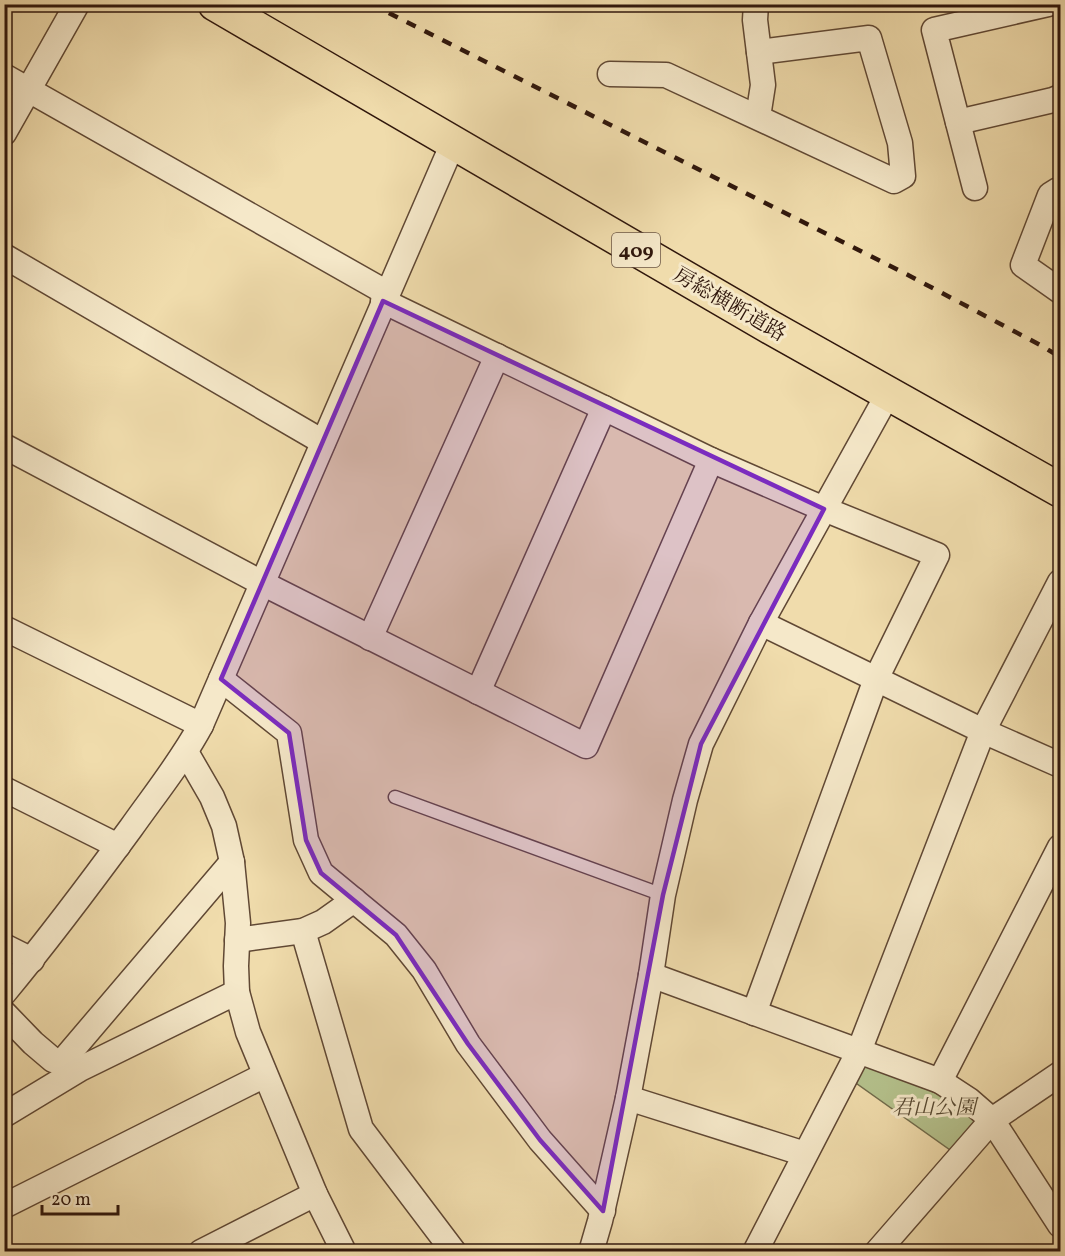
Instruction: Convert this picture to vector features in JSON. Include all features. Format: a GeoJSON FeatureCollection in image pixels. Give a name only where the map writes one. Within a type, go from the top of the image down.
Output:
{"type":"FeatureCollection","features":[{"type":"Feature","properties":{"kind":"highway","name":"房総横断道路"},"geometry":{"type":"LineString","coordinates":[[215,4],[748,314],[1060,490]]}},
{"type":"Feature","properties":{"kind":"street"},"geometry":{"type":"LineString","coordinates":[[4,133],[77,4]]}},
{"type":"Feature","properties":{"kind":"street"},"geometry":{"type":"LineString","coordinates":[[756,4],[755,20],[763,86],[758,117]]}},
{"type":"Feature","properties":{"kind":"street"},"geometry":{"type":"LineString","coordinates":[[975,188],[934,30],[1048,4]]}},
{"type":"Feature","properties":{"kind":"street"},"geometry":{"type":"LineString","coordinates":[[610,74],[666,75],[894,181],[903,176],[900,143],[869,38],[759,52]]}},
{"type":"Feature","properties":{"kind":"street"},"geometry":{"type":"LineString","coordinates":[[4,76],[385,297],[497,356],[711,460],[937,555],[876,679],[754,1013]]}},
{"type":"Feature","properties":{"kind":"street"},"geometry":{"type":"LineString","coordinates":[[958,122],[1060,97]]}},
{"type":"Feature","properties":{"kind":"street"},"geometry":{"type":"LineString","coordinates":[[4,993],[32,960],[118,846],[186,752],[201,725],[453,143]]}},
{"type":"Feature","properties":{"kind":"street"},"geometry":{"type":"LineString","coordinates":[[1060,191],[1050,195],[1023,264],[1060,291]]}},
{"type":"Feature","properties":{"kind":"street"},"geometry":{"type":"LineString","coordinates":[[4,256],[323,442]]}},
{"type":"Feature","properties":{"kind":"street"},"geometry":{"type":"LineString","coordinates":[[370,638],[497,356]]}},
{"type":"Feature","properties":{"kind":"street"},"geometry":{"type":"LineString","coordinates":[[591,1251],[603,1211],[628,1098],[663,895],[685,800],[701,744],[761,623],[888,394]]}},
{"type":"Feature","properties":{"kind":"street"},"geometry":{"type":"LineString","coordinates":[[478,692],[604,408]]}},
{"type":"Feature","properties":{"kind":"street"},"geometry":{"type":"LineString","coordinates":[[4,446],[262,583],[586,746],[711,460]]}},
{"type":"Feature","properties":{"kind":"street"},"geometry":{"type":"LineString","coordinates":[[758,1250],[859,1051],[983,731],[1060,582]]}},
{"type":"Feature","properties":{"kind":"street"},"geometry":{"type":"LineString","coordinates":[[761,623],[983,731],[1060,765]]}},
{"type":"Feature","properties":{"kind":"street"},"geometry":{"type":"LineString","coordinates":[[4,628],[201,725]]}},
{"type":"Feature","properties":{"kind":"street"},"geometry":{"type":"LineString","coordinates":[[221,679],[289,734],[306,840],[321,873],[396,935],[424,970],[468,1044],[540,1140],[603,1211]]}},
{"type":"Feature","properties":{"kind":"street"},"geometry":{"type":"LineString","coordinates":[[186,752],[212,797],[220,816],[232,862],[238,923],[237,993],[248,1032],[315,1194],[344,1251]]}},
{"type":"Feature","properties":{"kind":"street"},"geometry":{"type":"LineString","coordinates":[[4,789],[118,846]]}},
{"type":"Feature","properties":{"kind":"street"},"geometry":{"type":"LineString","coordinates":[[940,1081],[1060,847]]}},
{"type":"Feature","properties":{"kind":"street"},"geometry":{"type":"LineString","coordinates":[[71,1066],[232,862]]}},
{"type":"Feature","properties":{"kind":"street"},"geometry":{"type":"LineString","coordinates":[[237,940],[303,931],[323,922],[354,900]]}},
{"type":"Feature","properties":{"kind":"street"},"geometry":{"type":"LineString","coordinates":[[303,931],[361,1129],[454,1251]]}},
{"type":"Feature","properties":{"kind":"street"},"geometry":{"type":"LineString","coordinates":[[4,946],[32,960]]}},
{"type":"Feature","properties":{"kind":"street"},"geometry":{"type":"LineString","coordinates":[[651,975],[940,1081],[969,1100],[992,1120],[1060,1225]]}},
{"type":"Feature","properties":{"kind":"street"},"geometry":{"type":"LineString","coordinates":[[4,1115],[71,1066],[237,993]]}},
{"type":"Feature","properties":{"kind":"street"},"geometry":{"type":"LineString","coordinates":[[4,1013],[53,1060],[71,1066]]}},
{"type":"Feature","properties":{"kind":"street"},"geometry":{"type":"LineString","coordinates":[[877,1251],[992,1120],[1060,1074]]}},
{"type":"Feature","properties":{"kind":"street"},"geometry":{"type":"LineString","coordinates":[[4,1206],[265,1075]]}},
{"type":"Feature","properties":{"kind":"street"},"geometry":{"type":"LineString","coordinates":[[628,1098],[805,1154]]}},
{"type":"Feature","properties":{"kind":"street"},"geometry":{"type":"LineString","coordinates":[[201,1251],[315,1194]]}},
{"type":"Feature","properties":{"kind":"lane"},"geometry":{"type":"LineString","coordinates":[[395,797],[663,895]]}},
{"type":"Feature","properties":{"kind":"highlighted area"},"geometry":{"type":"Polygon","coordinates":[[[383,301],[824,509],[701,744],[663,895],[603,1211],[540,1140],[468,1044],[396,935],[321,873],[306,840],[289,733],[221,679],[383,301]]]}},
{"type":"Feature","properties":{"kind":"green space","name":"君山公園"},"geometry":{"type":"Polygon","coordinates":[[[859,1051],[992,1120],[960,1157],[846,1076],[859,1051]]]}},
{"type":"Feature","properties":{"kind":"railway"},"geometry":{"type":"LineString","coordinates":[[371,4],[908,275],[1060,357]]}}]}
